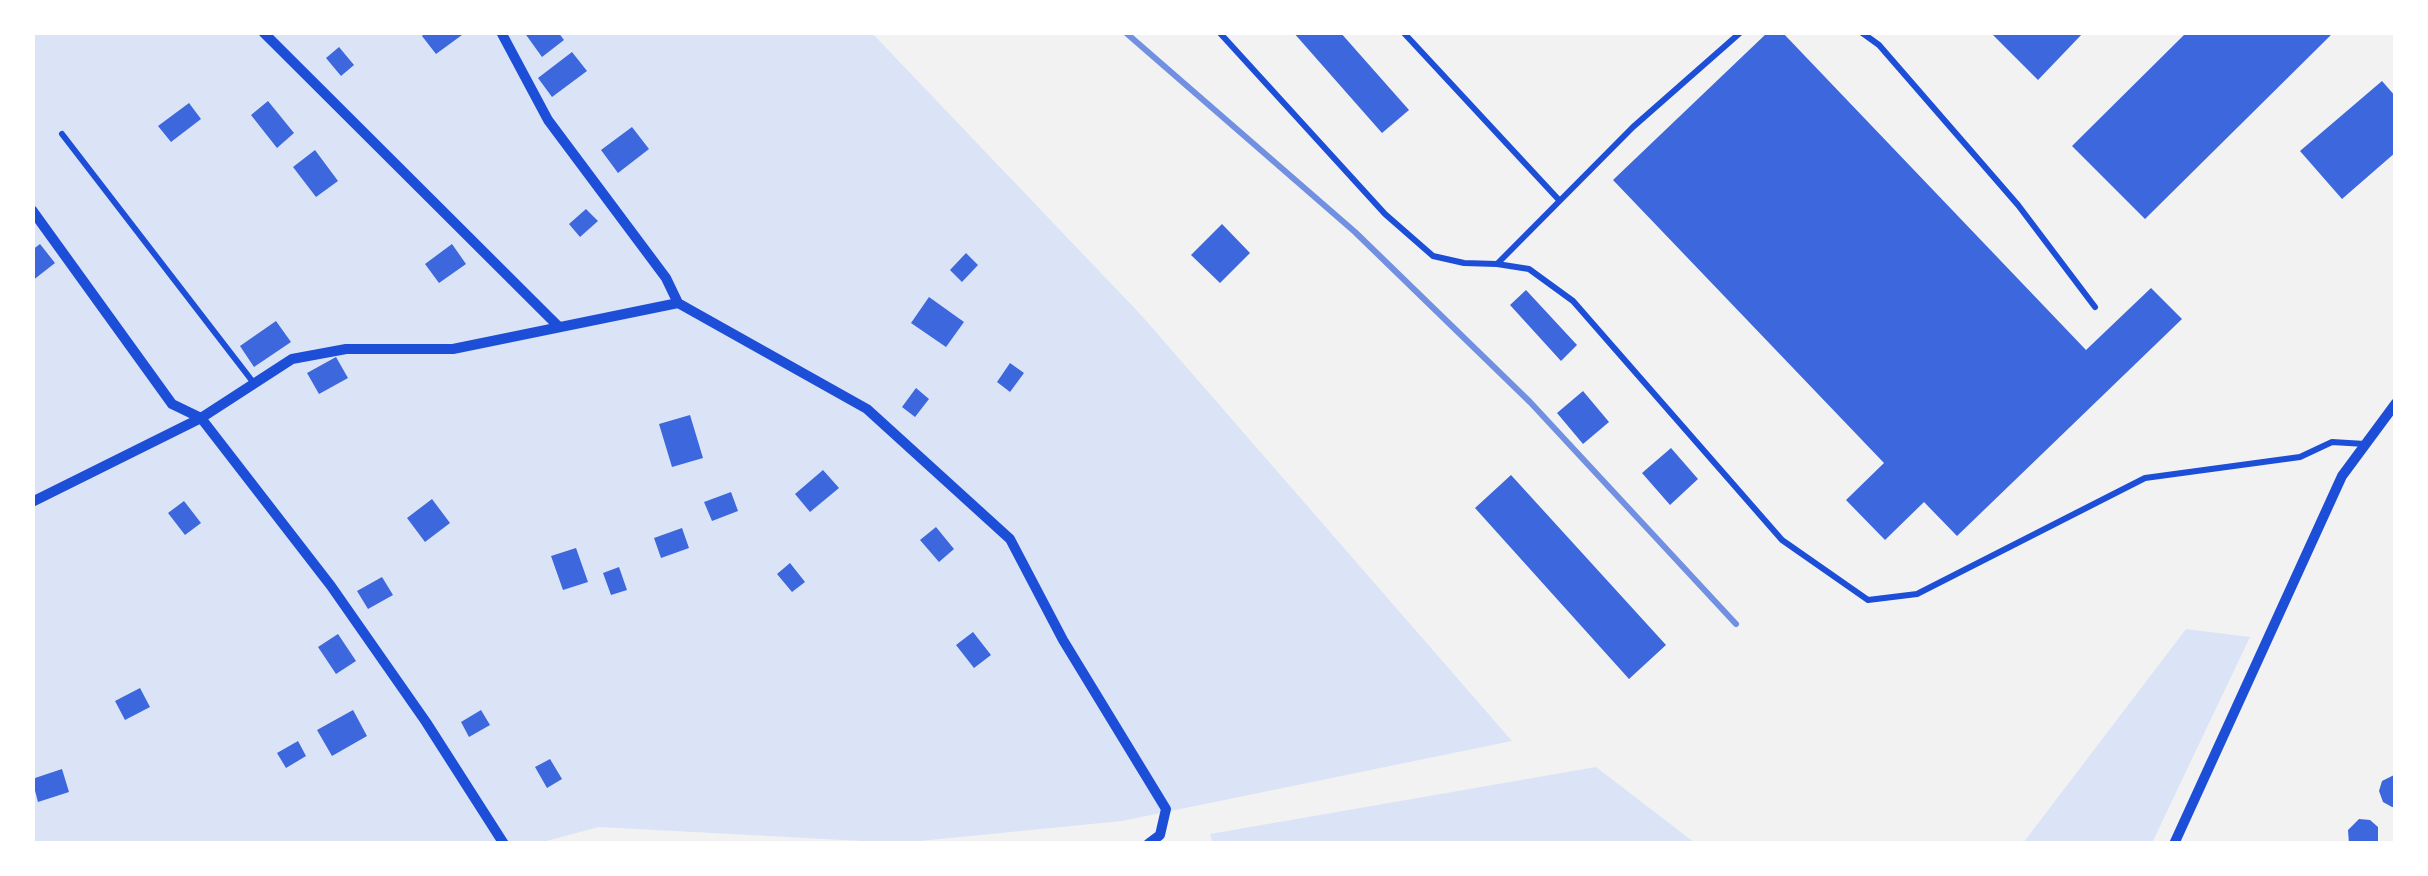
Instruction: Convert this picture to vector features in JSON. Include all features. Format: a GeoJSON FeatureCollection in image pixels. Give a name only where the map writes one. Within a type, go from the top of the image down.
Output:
{"type":"FeatureCollection","features":[{"type":"Feature","properties":{"kind":"street"},"geometry":{"type":"LineString","coordinates":[[263,32],[558,326]]}},
{"type":"Feature","properties":{"kind":"street"},"geometry":{"type":"LineString","coordinates":[[501,32],[548,120],[666,278],[678,303],[868,409],[1010,539],[1063,640],[1166,809],[1160,834],[1148,844]]}},
{"type":"Feature","properties":{"kind":"street"},"geometry":{"type":"LineString","coordinates":[[32,210],[172,404],[201,418],[331,586],[426,722],[504,844]]}},
{"type":"Feature","properties":{"kind":"street"},"geometry":{"type":"LineString","coordinates":[[33,500],[201,418],[292,359],[346,349],[453,349],[678,303]]}},
{"type":"Feature","properties":{"kind":"street"},"geometry":{"type":"LineString","coordinates":[[2174,844],[2342,476],[2396,402]]}},
{"type":"Feature","properties":{"kind":"lane"},"geometry":{"type":"LineString","coordinates":[[1219,32],[1386,214],[1433,256],[1528,269],[1572,301],[1782,540],[1868,600],[1917,594],[2145,478],[2300,457],[2332,442],[2366,444]]}},
{"type":"Feature","properties":{"kind":"lane"},"geometry":{"type":"LineString","coordinates":[[1403,32],[1558,200]]}},
{"type":"Feature","properties":{"kind":"lane"},"geometry":{"type":"LineString","coordinates":[[1497,264],[1633,127],[1741,32]]}},
{"type":"Feature","properties":{"kind":"lane"},"geometry":{"type":"LineString","coordinates":[[1862,32],[1880,45],[2018,206],[2095,307]]}},
{"type":"Feature","properties":{"kind":"lane"},"geometry":{"type":"LineString","coordinates":[[62,134],[253,382]]}},
{"type":"Feature","properties":{"kind":"shaded area"},"geometry":{"type":"Polygon","coordinates":[[[32,33],[872,33],[1142,316],[1512,741],[1122,821],[900,843],[599,827],[535,844],[33,843],[32,33]]]}},
{"type":"Feature","properties":{"kind":"shaded area"},"geometry":{"type":"Polygon","coordinates":[[[2186,629],[2250,637],[2152,843],[2023,843],[2186,629]]]}},
{"type":"Feature","properties":{"kind":"shaded area"},"geometry":{"type":"Polygon","coordinates":[[[1596,767],[1695,843],[1213,844],[1210,834],[1596,767]]]}},
{"type":"Feature","properties":{"kind":"building"},"geometry":{"type":"Polygon","coordinates":[[[426,32],[462,35],[436,54],[422,36],[426,32]]]}},
{"type":"Feature","properties":{"kind":"building"},"geometry":{"type":"Polygon","coordinates":[[[524,32],[558,32],[564,40],[542,57],[524,32]]]}},
{"type":"Feature","properties":{"kind":"building"},"geometry":{"type":"Polygon","coordinates":[[[1293,32],[1340,32],[1409,110],[1382,133],[1293,32]]]}},
{"type":"Feature","properties":{"kind":"building"},"geometry":{"type":"Polygon","coordinates":[[[1768,32],[1782,32],[2086,350],[2151,288],[2182,319],[1957,536],[1924,502],[1885,540],[1846,500],[1884,463],[1613,180],[1768,32]]]}},
{"type":"Feature","properties":{"kind":"building"},"geometry":{"type":"Polygon","coordinates":[[[1990,32],[2084,32],[2038,80],[1990,32]]]}},
{"type":"Feature","properties":{"kind":"building"},"geometry":{"type":"Polygon","coordinates":[[[2187,32],[2334,32],[2145,219],[2072,146],[2187,32]]]}},
{"type":"Feature","properties":{"kind":"building"},"geometry":{"type":"Polygon","coordinates":[[[339,47],[354,65],[341,76],[326,58],[339,47]]]}},
{"type":"Feature","properties":{"kind":"building"},"geometry":{"type":"Polygon","coordinates":[[[572,52],[587,71],[552,97],[538,78],[572,52]]]}},
{"type":"Feature","properties":{"kind":"building"},"geometry":{"type":"Polygon","coordinates":[[[2382,81],[2396,97],[2396,152],[2342,199],[2300,151],[2382,81]]]}},
{"type":"Feature","properties":{"kind":"building"},"geometry":{"type":"Polygon","coordinates":[[[268,101],[294,133],[277,148],[251,115],[268,101]]]}},
{"type":"Feature","properties":{"kind":"building"},"geometry":{"type":"Polygon","coordinates":[[[189,103],[201,119],[171,142],[158,126],[189,103]]]}},
{"type":"Feature","properties":{"kind":"building"},"geometry":{"type":"Polygon","coordinates":[[[632,127],[649,149],[618,173],[601,150],[632,127]]]}},
{"type":"Feature","properties":{"kind":"building"},"geometry":{"type":"Polygon","coordinates":[[[315,150],[338,181],[316,197],[293,167],[315,150]]]}},
{"type":"Feature","properties":{"kind":"building"},"geometry":{"type":"Polygon","coordinates":[[[586,209],[598,221],[580,237],[569,224],[586,209]]]}},
{"type":"Feature","properties":{"kind":"building"},"geometry":{"type":"Polygon","coordinates":[[[1222,224],[1250,253],[1220,283],[1191,255],[1222,224]]]}},
{"type":"Feature","properties":{"kind":"building"},"geometry":{"type":"Polygon","coordinates":[[[40,244],[55,263],[32,281],[32,250],[40,244]]]}},
{"type":"Feature","properties":{"kind":"building"},"geometry":{"type":"Polygon","coordinates":[[[452,244],[466,264],[439,283],[425,264],[452,244]]]}},
{"type":"Feature","properties":{"kind":"building"},"geometry":{"type":"Polygon","coordinates":[[[966,253],[978,265],[962,282],[950,270],[966,253]]]}},
{"type":"Feature","properties":{"kind":"building"},"geometry":{"type":"Polygon","coordinates":[[[1526,290],[1577,345],[1561,361],[1510,305],[1526,290]]]}},
{"type":"Feature","properties":{"kind":"building"},"geometry":{"type":"Polygon","coordinates":[[[929,297],[964,322],[946,347],[911,323],[929,297]]]}},
{"type":"Feature","properties":{"kind":"building"},"geometry":{"type":"Polygon","coordinates":[[[276,321],[291,342],[254,367],[240,346],[276,321]]]}},
{"type":"Feature","properties":{"kind":"building"},"geometry":{"type":"Polygon","coordinates":[[[336,357],[348,378],[319,394],[307,373],[336,357]]]}},
{"type":"Feature","properties":{"kind":"building"},"geometry":{"type":"Polygon","coordinates":[[[1010,363],[1024,373],[1010,392],[997,382],[1010,363]]]}},
{"type":"Feature","properties":{"kind":"building"},"geometry":{"type":"Polygon","coordinates":[[[916,388],[929,399],[915,417],[902,407],[916,388]]]}},
{"type":"Feature","properties":{"kind":"building"},"geometry":{"type":"Polygon","coordinates":[[[1583,391],[1609,422],[1583,444],[1557,413],[1583,391]]]}},
{"type":"Feature","properties":{"kind":"building"},"geometry":{"type":"Polygon","coordinates":[[[690,415],[703,458],[672,467],[659,424],[690,415]]]}},
{"type":"Feature","properties":{"kind":"building"},"geometry":{"type":"Polygon","coordinates":[[[1671,448],[1698,479],[1670,505],[1642,473],[1671,448]]]}},
{"type":"Feature","properties":{"kind":"building"},"geometry":{"type":"Polygon","coordinates":[[[823,470],[839,488],[810,512],[795,494],[823,470]]]}},
{"type":"Feature","properties":{"kind":"building"},"geometry":{"type":"Polygon","coordinates":[[[1511,475],[1666,645],[1629,679],[1475,508],[1511,475]]]}},
{"type":"Feature","properties":{"kind":"building"},"geometry":{"type":"Polygon","coordinates":[[[731,492],[738,511],[712,521],[704,502],[731,492]]]}},
{"type":"Feature","properties":{"kind":"building"},"geometry":{"type":"Polygon","coordinates":[[[432,499],[450,523],[425,542],[407,518],[432,499]]]}},
{"type":"Feature","properties":{"kind":"building"},"geometry":{"type":"Polygon","coordinates":[[[184,501],[201,523],[185,535],[168,513],[184,501]]]}},
{"type":"Feature","properties":{"kind":"building"},"geometry":{"type":"Polygon","coordinates":[[[936,527],[954,549],[939,562],[920,540],[936,527]]]}},
{"type":"Feature","properties":{"kind":"building"},"geometry":{"type":"Polygon","coordinates":[[[682,528],[689,548],[661,558],[654,538],[682,528]]]}},
{"type":"Feature","properties":{"kind":"building"},"geometry":{"type":"Polygon","coordinates":[[[576,548],[588,582],[563,590],[551,556],[576,548]]]}},
{"type":"Feature","properties":{"kind":"building"},"geometry":{"type":"Polygon","coordinates":[[[790,563],[805,582],[792,592],[777,574],[790,563]]]}},
{"type":"Feature","properties":{"kind":"building"},"geometry":{"type":"Polygon","coordinates":[[[619,567],[627,590],[611,595],[603,573],[619,567]]]}},
{"type":"Feature","properties":{"kind":"building"},"geometry":{"type":"Polygon","coordinates":[[[382,577],[393,595],[368,609],[357,591],[382,577]]]}},
{"type":"Feature","properties":{"kind":"building"},"geometry":{"type":"Polygon","coordinates":[[[973,632],[991,655],[974,668],[956,645],[973,632]]]}},
{"type":"Feature","properties":{"kind":"building"},"geometry":{"type":"Polygon","coordinates":[[[338,634],[356,661],[336,674],[318,647],[338,634]]]}},
{"type":"Feature","properties":{"kind":"building"},"geometry":{"type":"Polygon","coordinates":[[[140,688],[150,707],[125,720],[115,701],[140,688]]]}},
{"type":"Feature","properties":{"kind":"building"},"geometry":{"type":"Polygon","coordinates":[[[353,710],[367,736],[332,756],[317,730],[353,710]]]}},
{"type":"Feature","properties":{"kind":"building"},"geometry":{"type":"Polygon","coordinates":[[[481,710],[490,725],[469,737],[461,722],[481,710]]]}},
{"type":"Feature","properties":{"kind":"building"},"geometry":{"type":"Polygon","coordinates":[[[298,741],[306,756],[286,768],[277,753],[298,741]]]}},
{"type":"Feature","properties":{"kind":"building"},"geometry":{"type":"Polygon","coordinates":[[[550,759],[562,779],[547,788],[535,767],[550,759]]]}},
{"type":"Feature","properties":{"kind":"building"},"geometry":{"type":"Polygon","coordinates":[[[62,769],[69,792],[38,802],[32,779],[62,769]]]}},
{"type":"Feature","properties":{"kind":"building"},"geometry":{"type":"Polygon","coordinates":[[[2396,774],[2396,807],[2392,807],[2383,802],[2379,791],[2382,781],[2396,774]]]}},
{"type":"Feature","properties":{"kind":"building"},"geometry":{"type":"Polygon","coordinates":[[[2359,819],[2370,820],[2378,827],[2378,844],[2349,844],[2348,830],[2359,819]]]}},
{"type":"Feature","properties":{"kind":"railway"},"geometry":{"type":"LineString","coordinates":[[1125,32],[1355,232],[1530,402],[1736,624]]}}]}
